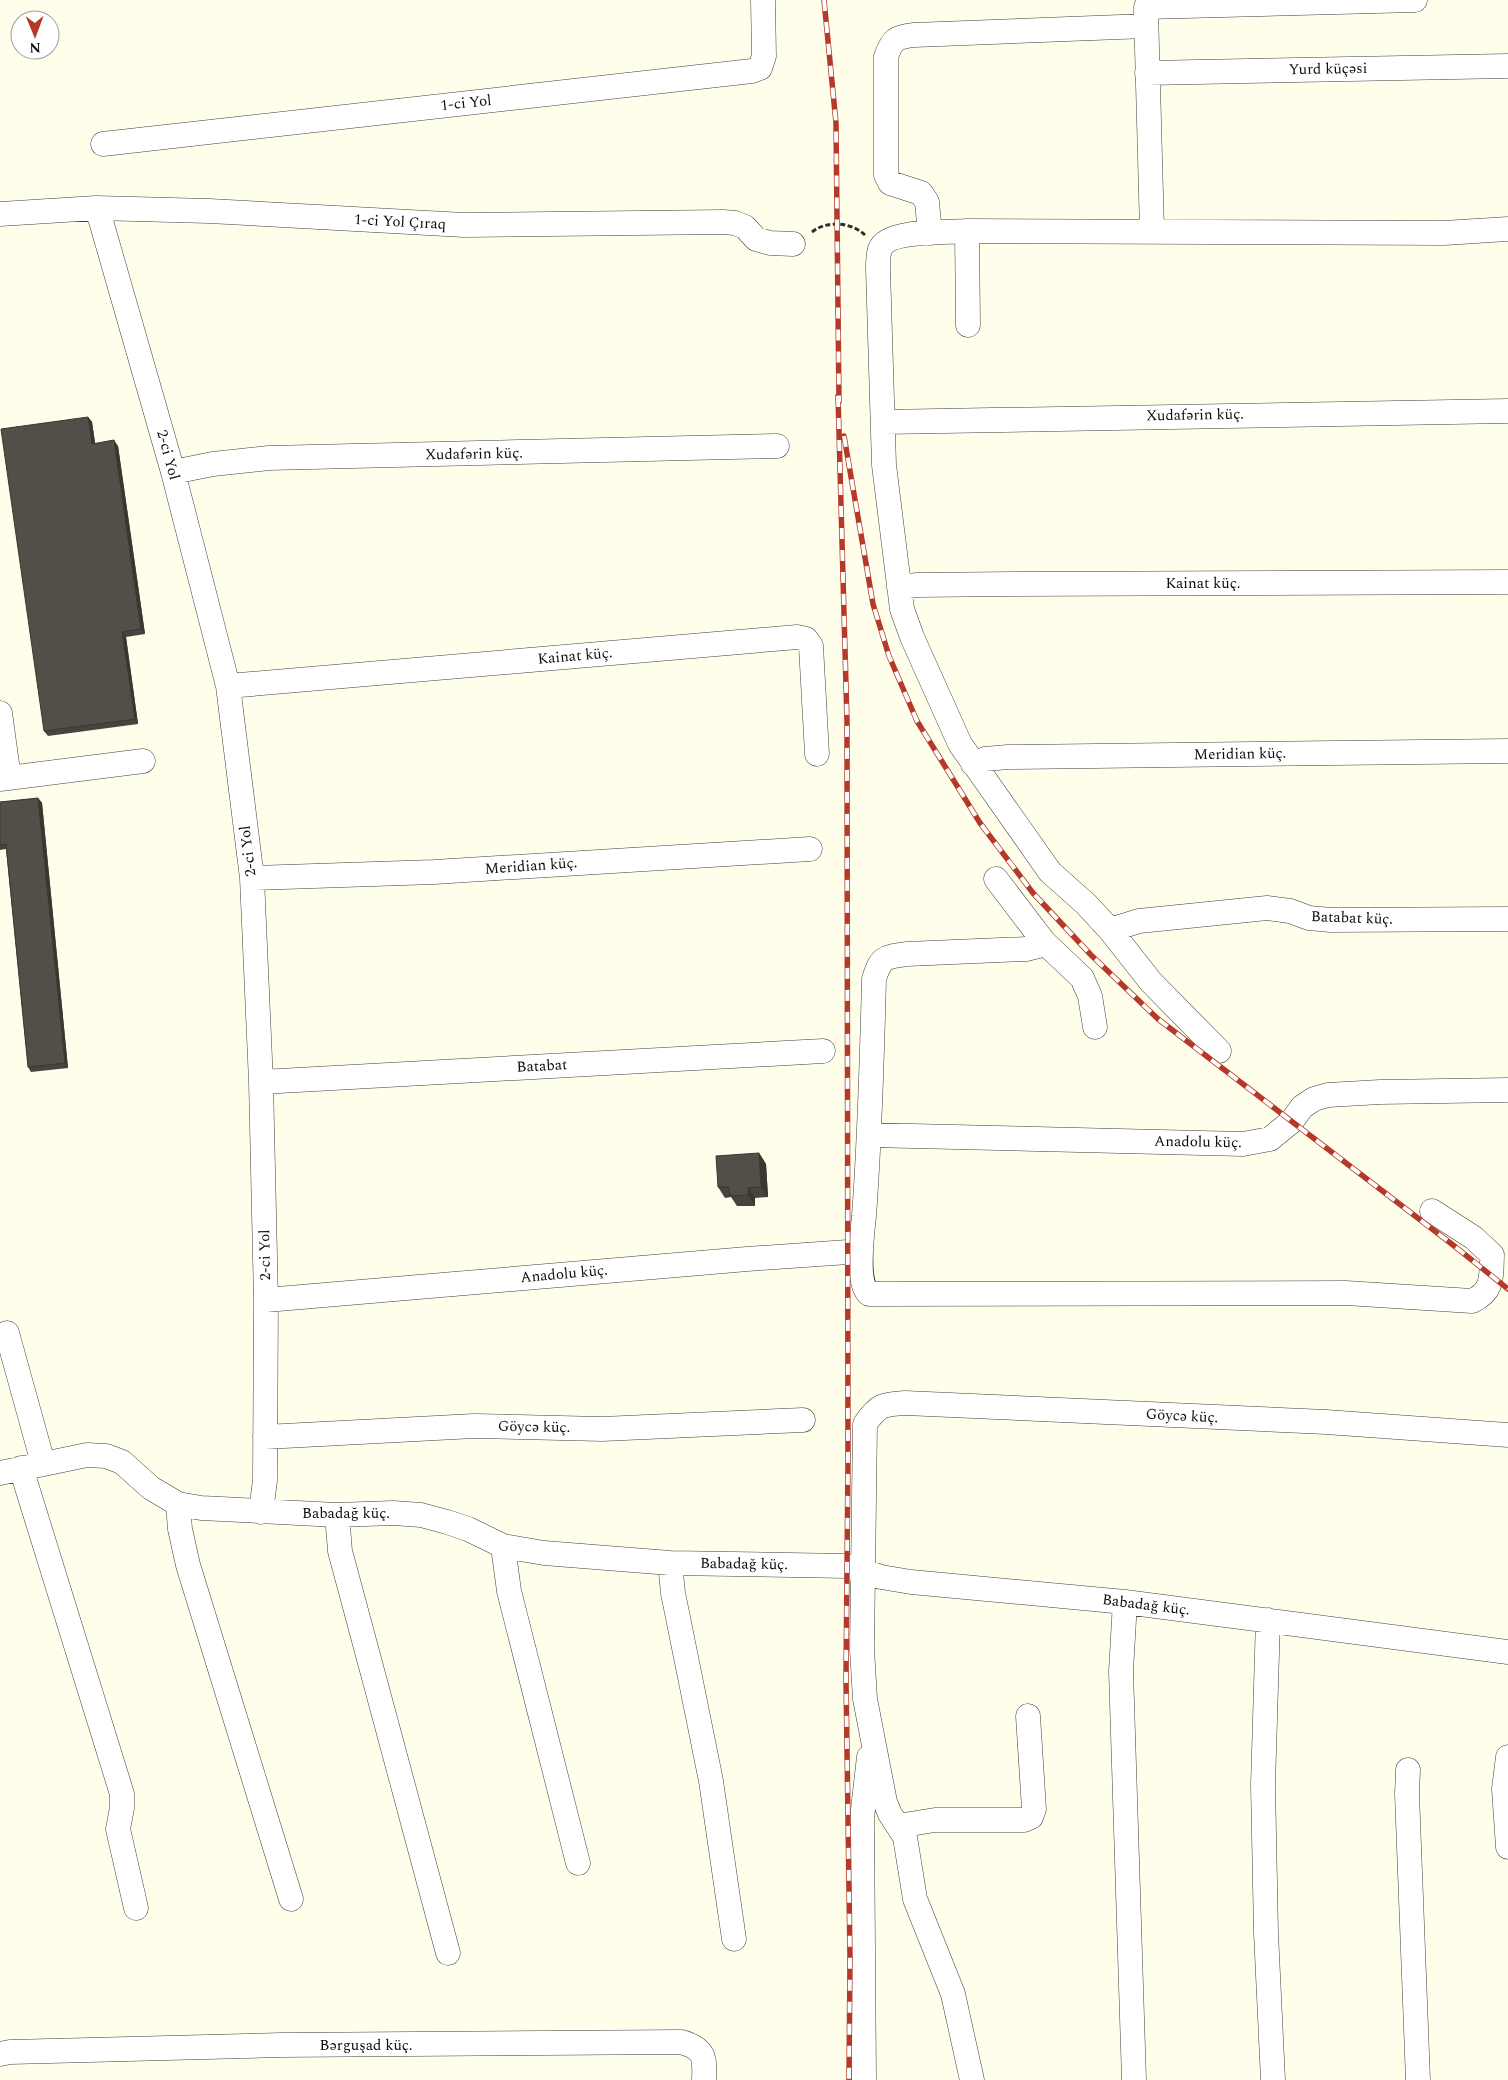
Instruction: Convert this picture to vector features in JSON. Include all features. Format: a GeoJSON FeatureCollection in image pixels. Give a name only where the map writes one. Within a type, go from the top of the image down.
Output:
{"type":"FeatureCollection","features":[{"type":"Feature","properties":{"kind":"street","name":"1-ci Yol"},"geometry":{"type":"LineString","coordinates":[[104,144],[752,71],[760,68],[764,56],[762,0]]}},
{"type":"Feature","properties":{"kind":"street"},"geometry":{"type":"LineString","coordinates":[[930,234],[927,202],[921,193],[890,183],[886,175],[886,57],[891,43],[901,36],[1146,11],[1362,0],[1415,0]]}},
{"type":"Feature","properties":{"kind":"street"},"geometry":{"type":"LineString","coordinates":[[1146,11],[1152,231]]}},
{"type":"Feature","properties":{"kind":"street","name":"Yurd küçəsi"},"geometry":{"type":"LineString","coordinates":[[1147,73],[1508,66]]}},
{"type":"Feature","properties":{"kind":"street","name":"1-ci Yol Çıraq"},"geometry":{"type":"LineString","coordinates":[[0,214],[96,208],[208,211],[464,225],[724,222],[735,223],[745,227],[756,239],[779,244],[793,244]]}},
{"type":"Feature","properties":{"kind":"street","name":"2-ci Yol"},"geometry":{"type":"LineString","coordinates":[[96,208],[173,472],[228,686],[252,878],[266,1300],[265,1480],[261,1512]]}},
{"type":"Feature","properties":{"kind":"street"},"geometry":{"type":"LineString","coordinates":[[1219,1051],[1151,982],[1110,930],[1086,904],[1050,872],[960,744],[912,637],[902,609],[885,474],[878,269],[880,250],[887,240],[908,234],[967,232],[1444,233],[1508,230]]}},
{"type":"Feature","properties":{"kind":"street"},"geometry":{"type":"LineString","coordinates":[[967,232],[968,325]]}},
{"type":"Feature","properties":{"kind":"street","name":"Xudafərin küç."},"geometry":{"type":"LineString","coordinates":[[883,422],[1508,410]]}},
{"type":"Feature","properties":{"kind":"street","name":"Xudafərin küç."},"geometry":{"type":"LineString","coordinates":[[173,472],[213,464],[269,458],[777,446]]}},
{"type":"Feature","properties":{"kind":"street","name":"Kainat küç."},"geometry":{"type":"LineString","coordinates":[[899,587],[917,584],[1508,582]]}},
{"type":"Feature","properties":{"kind":"street","name":"Kainat küç."},"geometry":{"type":"LineString","coordinates":[[228,686],[797,638],[806,639],[811,646],[817,754]]}},
{"type":"Feature","properties":{"kind":"street"},"geometry":{"type":"LineString","coordinates":[[0,713],[4,779],[143,761]]}},
{"type":"Feature","properties":{"kind":"street","name":"Meridian küç."},"geometry":{"type":"LineString","coordinates":[[973,764],[985,759],[1008,757],[1508,751]]}},
{"type":"Feature","properties":{"kind":"street","name":"Meridian küç."},"geometry":{"type":"LineString","coordinates":[[252,878],[434,872],[810,849]]}},
{"type":"Feature","properties":{"kind":"street"},"geometry":{"type":"LineString","coordinates":[[996,879],[1044,942],[1082,978],[1090,996],[1095,1027]]}},
{"type":"Feature","properties":{"kind":"street","name":"Batabat küç."},"geometry":{"type":"LineString","coordinates":[[1110,930],[1139,921],[1267,908],[1290,911],[1309,918],[1331,920],[1508,919]]}},
{"type":"Feature","properties":{"kind":"street"},"geometry":{"type":"LineString","coordinates":[[1044,942],[1038,946],[1026,949],[889,956],[879,963],[874,979],[870,1135],[861,1252],[863,1286],[869,1294],[1346,1293],[1472,1301],[1483,1296],[1488,1288],[1500,1252],[1432,1211]]}},
{"type":"Feature","properties":{"kind":"street","name":"Batabat"},"geometry":{"type":"LineString","coordinates":[[260,1082],[823,1051]]}},
{"type":"Feature","properties":{"kind":"street","name":"Anadolu küç."},"geometry":{"type":"LineString","coordinates":[[870,1135],[1243,1144],[1270,1139],[1292,1121],[1302,1107],[1328,1095],[1380,1092],[1508,1090]]}},
{"type":"Feature","properties":{"kind":"street","name":"Anadolu küç."},"geometry":{"type":"LineString","coordinates":[[266,1300],[747,1258],[861,1252]]}},
{"type":"Feature","properties":{"kind":"street"},"geometry":{"type":"LineString","coordinates":[[7,1333],[22,1468],[122,1794],[122,1808],[118,1829],[136,1908]]}},
{"type":"Feature","properties":{"kind":"street","name":"Göycə küç."},"geometry":{"type":"LineString","coordinates":[[862,1571],[865,1424],[874,1410],[888,1404],[905,1402],[1326,1422],[1508,1435]]}},
{"type":"Feature","properties":{"kind":"street","name":"Göycə küç."},"geometry":{"type":"LineString","coordinates":[[266,1437],[474,1426],[602,1429],[803,1420]]}},
{"type":"Feature","properties":{"kind":"street","name":"Babadağ küç."},"geometry":{"type":"LineString","coordinates":[[22,1468],[87,1454],[106,1456],[122,1462],[151,1488],[178,1504],[201,1508],[337,1516],[393,1512],[421,1515],[468,1529],[503,1546],[544,1553],[670,1563],[847,1566],[881,1577],[911,1582],[1125,1602],[1508,1652]]}},
{"type":"Feature","properties":{"kind":"street"},"geometry":{"type":"LineString","coordinates":[[178,1504],[188,1565],[291,1900]]}},
{"type":"Feature","properties":{"kind":"street"},"geometry":{"type":"LineString","coordinates":[[337,1516],[340,1551],[448,1953]]}},
{"type":"Feature","properties":{"kind":"street"},"geometry":{"type":"LineString","coordinates":[[503,1546],[509,1591],[578,1864]]}},
{"type":"Feature","properties":{"kind":"street"},"geometry":{"type":"LineString","coordinates":[[670,1563],[673,1593],[711,1781],[734,1939]]}},
{"type":"Feature","properties":{"kind":"street"},"geometry":{"type":"LineString","coordinates":[[862,1571],[862,1650],[865,1699],[885,1802],[890,1814],[905,1837],[915,1899],[953,1994],[972,2080]]}},
{"type":"Feature","properties":{"kind":"street"},"geometry":{"type":"LineString","coordinates":[[1125,1602],[1121,1671],[1134,2080]]}},
{"type":"Feature","properties":{"kind":"street"},"geometry":{"type":"LineString","coordinates":[[1268,1620],[1263,1784],[1266,1933],[1273,2080]]}},
{"type":"Feature","properties":{"kind":"street"},"geometry":{"type":"LineString","coordinates":[[898,1826],[935,1820],[1024,1820],[1031,1817],[1034,1809],[1028,1716]]}},
{"type":"Feature","properties":{"kind":"street"},"geometry":{"type":"LineString","coordinates":[[864,2080],[862,1818],[872,1734]]}},
{"type":"Feature","properties":{"kind":"street"},"geometry":{"type":"LineString","coordinates":[[1508,1757],[1504,1789],[1508,1847]]}},
{"type":"Feature","properties":{"kind":"street"},"geometry":{"type":"LineString","coordinates":[[1408,1770],[1407,1794],[1418,2080]]}},
{"type":"Feature","properties":{"kind":"street","name":"Bərguşad küç."},"geometry":{"type":"LineString","coordinates":[[0,2054],[10,2052],[281,2045],[681,2042],[693,2045],[700,2052],[705,2062],[704,2080]]}},
{"type":"Feature","properties":{"kind":"path"},"geometry":{"type":"LineString","coordinates":[[793,244],[826,224],[846,225],[858,229],[880,250]]}},
{"type":"Feature","properties":{"kind":"building"},"geometry":{"type":"Polygon","coordinates":[[[88,417],[92,444],[114,440],[141,629],[122,632],[135,719],[44,731],[1,429],[88,417]]]}},
{"type":"Feature","properties":{"kind":"building"},"geometry":{"type":"Polygon","coordinates":[[[38,798],[65,1063],[28,1067],[6,844],[0,845],[0,802],[38,798]]]}},
{"type":"Feature","properties":{"kind":"building"},"geometry":{"type":"Polygon","coordinates":[[[759,1153],[761,1187],[748,1188],[748,1195],[730,1196],[729,1187],[718,1187],[716,1156],[759,1153]]]}},
{"type":"Feature","properties":{"kind":"railway"},"geometry":{"type":"LineString","coordinates":[[824,0],[836,123],[839,402]]}},
{"type":"Feature","properties":{"kind":"railway"},"geometry":{"type":"LineString","coordinates":[[838,396],[847,722],[848,1460],[846,1679],[850,1958],[849,2080]]}},
{"type":"Feature","properties":{"kind":"railway"},"geometry":{"type":"LineString","coordinates":[[844,436],[873,604],[889,656],[917,721],[980,823],[1033,893],[1091,955],[1158,1019],[1508,1289]]}}]}
